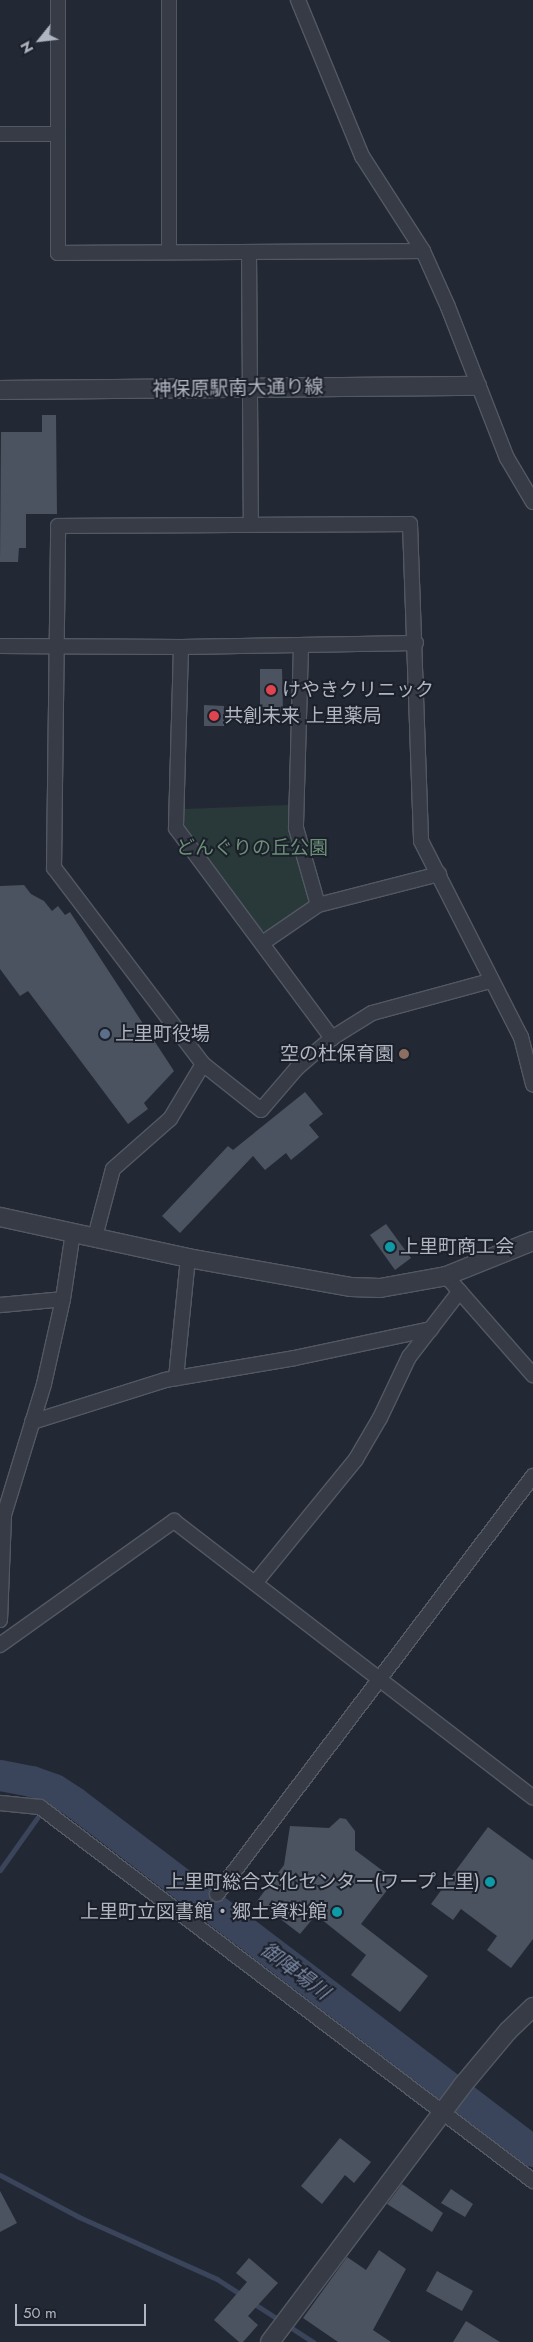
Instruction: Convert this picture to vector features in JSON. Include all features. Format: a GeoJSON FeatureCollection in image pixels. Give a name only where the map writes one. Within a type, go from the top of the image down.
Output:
{"type":"FeatureCollection","features":[{"type":"Feature","properties":{"kind":"street"},"geometry":{"type":"LineString","coordinates":[[58,0],[58,253],[423,251]]}},
{"type":"Feature","properties":{"kind":"street"},"geometry":{"type":"LineString","coordinates":[[169,0],[169,252]]}},
{"type":"Feature","properties":{"kind":"street"},"geometry":{"type":"LineString","coordinates":[[298,0],[362,156],[423,251],[448,307],[476,386],[507,458],[533,502]]}},
{"type":"Feature","properties":{"kind":"street"},"geometry":{"type":"LineString","coordinates":[[0,134],[58,134]]}},
{"type":"Feature","properties":{"kind":"street"},"geometry":{"type":"LineString","coordinates":[[249,252],[251,524]]}},
{"type":"Feature","properties":{"kind":"street","name":"神保原駅南大通り線"},"geometry":{"type":"LineString","coordinates":[[0,390],[476,386]]}},
{"type":"Feature","properties":{"kind":"street"},"geometry":{"type":"LineString","coordinates":[[490,981],[372,1013],[332,1038],[297,1068],[261,1110],[203,1064],[54,868],[58,526],[410,524],[416,643],[421,841],[439,874],[490,981],[521,1037],[533,1084]]}},
{"type":"Feature","properties":{"kind":"street"},"geometry":{"type":"LineString","coordinates":[[0,646],[181,647],[416,643]]}},
{"type":"Feature","properties":{"kind":"street"},"geometry":{"type":"LineString","coordinates":[[301,646],[296,828],[318,904]]}},
{"type":"Feature","properties":{"kind":"street"},"geometry":{"type":"LineString","coordinates":[[181,647],[176,828],[264,942],[332,1038]]}},
{"type":"Feature","properties":{"kind":"street"},"geometry":{"type":"LineString","coordinates":[[264,942],[318,904],[439,874]]}},
{"type":"Feature","properties":{"kind":"street"},"geometry":{"type":"LineString","coordinates":[[95,1237],[113,1168],[170,1118],[203,1064]]}},
{"type":"Feature","properties":{"kind":"street"},"geometry":{"type":"LineString","coordinates":[[0,1217],[188,1258],[351,1288],[380,1288],[446,1276],[533,1241]]}},
{"type":"Feature","properties":{"kind":"street"},"geometry":{"type":"LineString","coordinates":[[0,1620],[4,1515],[32,1422],[63,1298],[73,1232]]}},
{"type":"Feature","properties":{"kind":"street"},"geometry":{"type":"LineString","coordinates":[[176,1378],[188,1258]]}},
{"type":"Feature","properties":{"kind":"street"},"geometry":{"type":"LineString","coordinates":[[446,1276],[533,1375]]}},
{"type":"Feature","properties":{"kind":"street"},"geometry":{"type":"LineString","coordinates":[[255,1583],[356,1459],[380,1418],[409,1357],[460,1291]]}},
{"type":"Feature","properties":{"kind":"street"},"geometry":{"type":"LineString","coordinates":[[0,1304],[63,1298]]}},
{"type":"Feature","properties":{"kind":"street"},"geometry":{"type":"LineString","coordinates":[[32,1422],[176,1378],[431,1329]]}},
{"type":"Feature","properties":{"kind":"street"},"geometry":{"type":"LineString","coordinates":[[217,1894],[533,1476]]}},
{"type":"Feature","properties":{"kind":"street"},"geometry":{"type":"LineString","coordinates":[[0,1645],[174,1521],[533,1797]]}},
{"type":"Feature","properties":{"kind":"street"},"geometry":{"type":"LineString","coordinates":[[0,1803],[40,1807],[533,2181]]}},
{"type":"Feature","properties":{"kind":"street"},"geometry":{"type":"LineString","coordinates":[[270,2342],[462,2086],[508,2031],[533,2007]]}},
{"type":"Feature","properties":{"kind":"green space","name":"どんぐりの丘公園"},"geometry":{"type":"Polygon","coordinates":[[[288,805],[290,828],[310,902],[309,906],[270,933],[261,930],[184,825],[185,809],[288,805]]]}},
{"type":"Feature","properties":{"kind":"building"},"geometry":{"type":"Polygon","coordinates":[[[42,415],[56,415],[57,514],[26,514],[26,548],[19,548],[18,562],[0,562],[1,432],[42,432],[42,415]]]}},
{"type":"Feature","properties":{"kind":"building","name":"けやきクリニック"},"geometry":{"type":"Polygon","coordinates":[[[260,669],[282,669],[283,712],[260,712],[260,669]]]}},
{"type":"Feature","properties":{"kind":"building","name":"共創未来 上里薬局"},"geometry":{"type":"Polygon","coordinates":[[[204,705],[224,706],[224,726],[204,726],[204,705]]]}},
{"type":"Feature","properties":{"kind":"building","name":"上里町役場"},"geometry":{"type":"Polygon","coordinates":[[[24,885],[31,894],[44,901],[52,911],[58,906],[65,915],[70,912],[174,1071],[144,1103],[148,1109],[128,1124],[28,991],[20,996],[0,969],[0,886],[24,885]]]}},
{"type":"Feature","properties":{"kind":"building"},"geometry":{"type":"Polygon","coordinates":[[[305,1092],[323,1114],[309,1125],[319,1137],[291,1160],[286,1153],[265,1170],[253,1156],[180,1233],[162,1216],[228,1146],[233,1150],[305,1092]]]}},
{"type":"Feature","properties":{"kind":"building","name":"上里町商工会"},"geometry":{"type":"Polygon","coordinates":[[[386,1224],[411,1258],[395,1270],[370,1235],[386,1224]]]}},
{"type":"Feature","properties":{"kind":"building"},"geometry":{"type":"Polygon","coordinates":[[[340,1818],[346,1819],[355,1831],[355,1850],[395,1880],[361,1924],[428,1976],[400,2012],[351,1975],[366,1955],[316,1915],[300,1934],[257,1901],[284,1865],[290,1826],[329,1828],[340,1818]]]}},
{"type":"Feature","properties":{"kind":"building","name":"上里町総合文化センター(ワープ上里)"},"geometry":{"type":"Polygon","coordinates":[[[488,1827],[533,1860],[533,1939],[511,1968],[487,1950],[497,1936],[461,1909],[453,1920],[431,1904],[488,1827]]]}},
{"type":"Feature","properties":{"kind":"building"},"geometry":{"type":"Polygon","coordinates":[[[340,2138],[371,2162],[354,2183],[345,2175],[322,2204],[301,2186],[340,2138]]]}},
{"type":"Feature","properties":{"kind":"building"},"geometry":{"type":"Polygon","coordinates":[[[402,2184],[443,2213],[432,2232],[387,2204],[402,2184]]]}},
{"type":"Feature","properties":{"kind":"building"},"geometry":{"type":"Polygon","coordinates":[[[451,2189],[473,2204],[465,2217],[441,2203],[451,2189]]]}},
{"type":"Feature","properties":{"kind":"building"},"geometry":{"type":"Polygon","coordinates":[[[0,2191],[17,2223],[0,2232],[0,2191]]]}},
{"type":"Feature","properties":{"kind":"building"},"geometry":{"type":"Polygon","coordinates":[[[379,2250],[406,2269],[373,2330],[391,2342],[338,2342],[303,2318],[347,2257],[366,2270],[379,2250]]]}},
{"type":"Feature","properties":{"kind":"building"},"geometry":{"type":"Polygon","coordinates":[[[249,2258],[278,2283],[248,2316],[258,2325],[243,2342],[239,2342],[214,2320],[247,2282],[236,2273],[249,2258]]]}},
{"type":"Feature","properties":{"kind":"building"},"geometry":{"type":"Polygon","coordinates":[[[437,2271],[473,2291],[462,2311],[426,2291],[437,2271]]]}},
{"type":"Feature","properties":{"kind":"building"},"geometry":{"type":"Polygon","coordinates":[[[466,2321],[500,2342],[453,2342],[466,2321]]]}},
{"type":"Feature","properties":{"kind":"waterway","name":"御陣場川"},"geometry":{"type":"LineString","coordinates":[[0,1775],[31,1781],[54,1789],[74,1802],[533,2151]]}},
{"type":"Feature","properties":{"kind":"waterway"},"geometry":{"type":"LineString","coordinates":[[47,1800],[54,1789]]}},
{"type":"Feature","properties":{"kind":"waterway"},"geometry":{"type":"LineString","coordinates":[[0,1870],[37,1818]]}},
{"type":"Feature","properties":{"kind":"waterway"},"geometry":{"type":"LineString","coordinates":[[0,2175],[79,2217],[217,2279],[242,2295]]}},
{"type":"Feature","properties":{"kind":"waterway"},"geometry":{"type":"LineString","coordinates":[[253,2303],[313,2342]]}},
{"type":"Feature","properties":{"kind":"place","name":"けやきクリニック"},"geometry":{"type":"Point","coordinates":[271,690]}},
{"type":"Feature","properties":{"kind":"place","name":"共創未来 上里薬局"},"geometry":{"type":"Point","coordinates":[214,716]}},
{"type":"Feature","properties":{"kind":"place","name":"上里町役場"},"geometry":{"type":"Point","coordinates":[105,1034]}},
{"type":"Feature","properties":{"kind":"place","name":"空の杜保育園"},"geometry":{"type":"Point","coordinates":[404,1054]}},
{"type":"Feature","properties":{"kind":"place","name":"上里町商工会"},"geometry":{"type":"Point","coordinates":[390,1247]}},
{"type":"Feature","properties":{"kind":"place","name":"上里町総合文化センター(ワープ上里)"},"geometry":{"type":"Point","coordinates":[490,1882]}},
{"type":"Feature","properties":{"kind":"place","name":"上里町立図書館・郷土資料館"},"geometry":{"type":"Point","coordinates":[337,1912]}}]}
